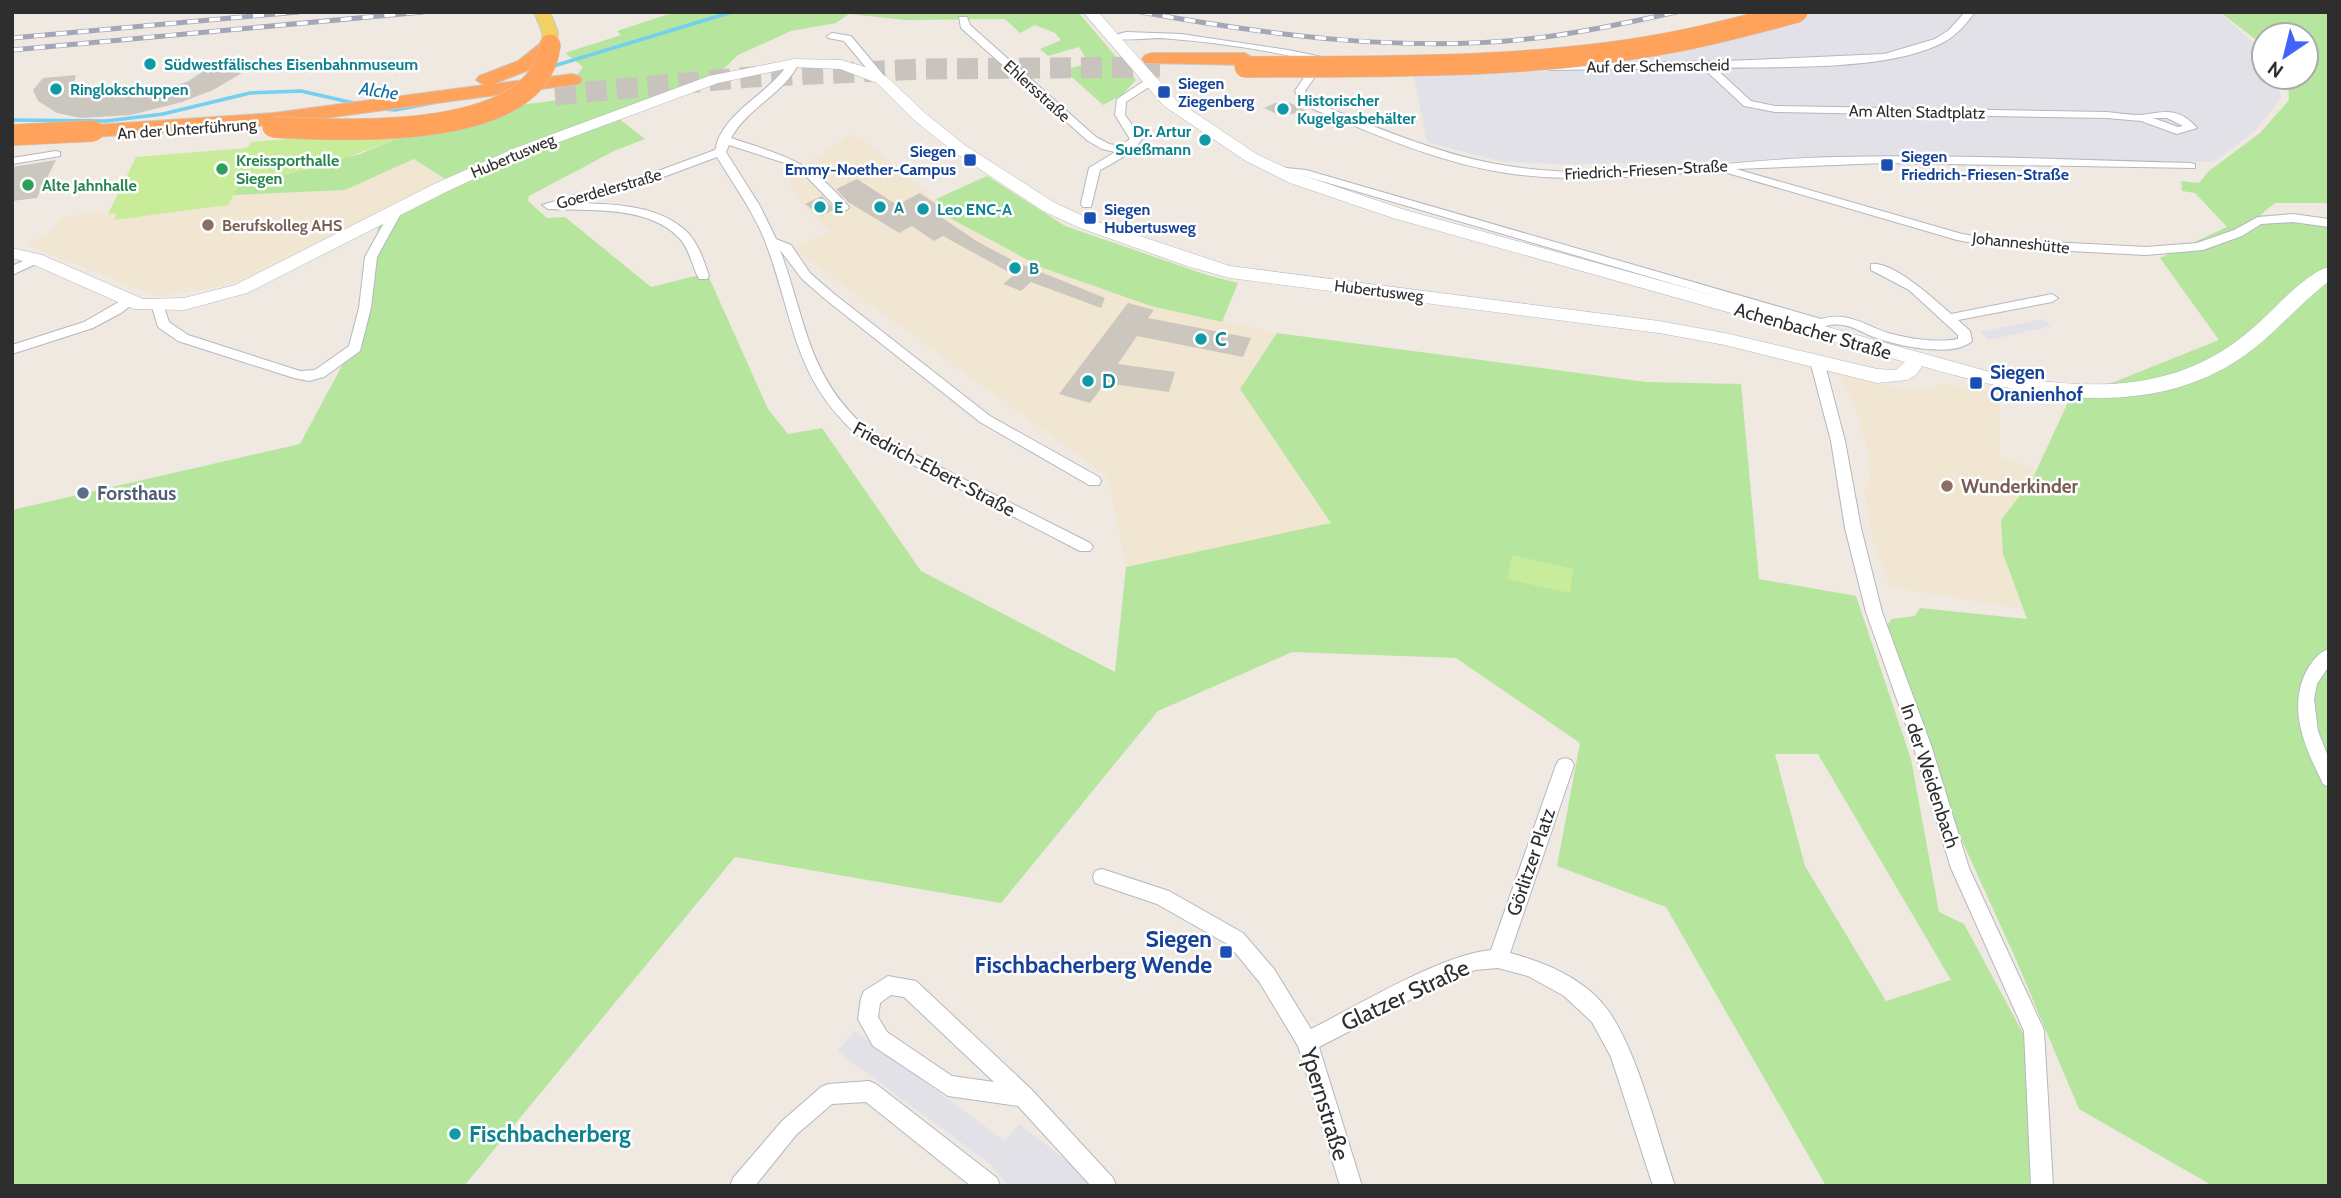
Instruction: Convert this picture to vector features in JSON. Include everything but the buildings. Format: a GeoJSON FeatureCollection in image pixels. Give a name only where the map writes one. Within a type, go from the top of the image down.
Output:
{"type":"FeatureCollection","features":[{"type":"Feature","properties":{"kind":"highway"},"geometry":{"type":"LineString","coordinates":[[1154,69],[1545,51],[1677,33],[1764,12]]}},
{"type":"Feature","properties":{"kind":"highway"},"geometry":{"type":"LineString","coordinates":[[1245,63],[1427,66],[1562,58],[1685,40],[1797,12]]}},
{"type":"Feature","properties":{"kind":"highway"},"geometry":{"type":"LineString","coordinates":[[181,126],[260,111],[488,80],[525,65],[550,45]]}},
{"type":"Feature","properties":{"kind":"highway"},"geometry":{"type":"LineString","coordinates":[[16,137],[273,127],[383,130],[419,128],[457,120],[503,103],[527,89],[547,65],[550,45]]}},
{"type":"Feature","properties":{"kind":"highway"},"geometry":{"type":"LineString","coordinates":[[16,137],[328,113],[572,80]]}},
{"type":"Feature","properties":{"kind":"highway"},"geometry":{"type":"LineString","coordinates":[[273,127],[555,95]]}},
{"type":"Feature","properties":{"kind":"main road"},"geometry":{"type":"LineString","coordinates":[[542,12],[550,32],[550,45]]}},
{"type":"Feature","properties":{"kind":"main road","name":"Achenbacher Straße"},"geometry":{"type":"LineString","coordinates":[[1113,37],[1154,69]]}},
{"type":"Feature","properties":{"kind":"main road","name":"Achenbacher Straße"},"geometry":{"type":"LineString","coordinates":[[1276,170],[1319,188],[1399,214],[1819,327]]}},
{"type":"Feature","properties":{"kind":"main road","name":"Hubertusweg"},"geometry":{"type":"LineString","coordinates":[[1816,361],[1877,376],[1898,378],[1910,372],[1916,360]]}},
{"type":"Feature","properties":{"kind":"street","name":"Achenbacher Straße"},"geometry":{"type":"LineString","coordinates":[[1090,12],[1113,37]]}},
{"type":"Feature","properties":{"kind":"street","name":"Auf der Schemscheid"},"geometry":{"type":"LineString","coordinates":[[1331,61],[1533,67],[1706,65],[1861,59],[1901,54],[1939,41],[1957,29],[1970,12]]}},
{"type":"Feature","properties":{"kind":"street","name":"Ehlersstraße"},"geometry":{"type":"LineString","coordinates":[[963,19],[965,26],[1066,118],[1106,147],[1121,150]]}},
{"type":"Feature","properties":{"kind":"street"},"geometry":{"type":"LineString","coordinates":[[1113,37],[1133,33],[1203,40],[1298,53],[1331,61]]}},
{"type":"Feature","properties":{"kind":"street","name":"Hubertusweg"},"geometry":{"type":"LineString","coordinates":[[832,36],[847,38],[882,80],[920,117],[960,149],[1049,207],[1086,224],[1196,263],[1230,272],[1658,327],[1725,339],[1816,361]]}},
{"type":"Feature","properties":{"kind":"street","name":"Friedrich-Friesen-Straße"},"geometry":{"type":"LineString","coordinates":[[1331,61],[1315,69],[1300,91],[1303,98],[1317,107],[1442,156],[1523,172],[1571,175],[1856,160],[2191,166]]}},
{"type":"Feature","properties":{"kind":"street"},"geometry":{"type":"LineString","coordinates":[[794,63],[790,75],[735,120],[722,146],[792,162],[809,173],[843,207]]}},
{"type":"Feature","properties":{"kind":"street","name":"Hubertusweg"},"geometry":{"type":"LineString","coordinates":[[158,307],[213,298],[241,289],[512,155],[621,111],[714,79],[794,63],[841,65],[882,80]]}},
{"type":"Feature","properties":{"kind":"street","name":"Am Alten Stadtplatz"},"geometry":{"type":"LineString","coordinates":[[1706,65],[1748,104],[1775,109],[2143,118]]}},
{"type":"Feature","properties":{"kind":"street","name":"Achenbacher Straße"},"geometry":{"type":"LineString","coordinates":[[1154,69],[1170,103],[1199,124],[1276,170]]}},
{"type":"Feature","properties":{"kind":"street"},"geometry":{"type":"LineString","coordinates":[[1087,204],[1095,169],[1119,156],[1121,150],[1133,144],[1136,139],[1120,115],[1121,101],[1154,69]]}},
{"type":"Feature","properties":{"kind":"street","name":"An der Unterführung"},"geometry":{"type":"LineString","coordinates":[[12,123],[16,137],[76,136],[320,120],[364,128]]}},
{"type":"Feature","properties":{"kind":"street","name":"Friedrich-Ebert-Straße"},"geometry":{"type":"LineString","coordinates":[[722,146],[772,242],[816,379],[829,402],[848,422],[889,447],[1085,547]]}},
{"type":"Feature","properties":{"kind":"street","name":"Goerdelerstraße"},"geometry":{"type":"LineString","coordinates":[[703,276],[684,235],[669,223],[649,214],[548,205],[645,179],[722,146]]}},
{"type":"Feature","properties":{"kind":"street"},"geometry":{"type":"LineString","coordinates":[[12,161],[56,153]]}},
{"type":"Feature","properties":{"kind":"street","name":"Johanneshütte"},"geometry":{"type":"LineString","coordinates":[[1717,167],[1961,237],[1995,243],[2146,251],[2199,247],[2238,233],[2258,221],[2293,218],[2329,223]]}},
{"type":"Feature","properties":{"kind":"street"},"geometry":{"type":"LineString","coordinates":[[12,253],[36,259],[141,305],[158,307],[163,324],[183,338],[309,376],[319,374],[355,348],[357,330],[365,308],[371,257],[397,210]]}},
{"type":"Feature","properties":{"kind":"street","name":"Friedrich-Ebert-Straße"},"geometry":{"type":"LineString","coordinates":[[772,242],[786,248],[806,276],[829,296],[985,419],[1094,481]]}},
{"type":"Feature","properties":{"kind":"street"},"geometry":{"type":"LineString","coordinates":[[12,271],[36,259]]}},
{"type":"Feature","properties":{"kind":"street"},"geometry":{"type":"LineString","coordinates":[[1819,327],[1835,318],[1853,321],[1879,335],[1952,346],[1965,341],[1965,334],[1913,287],[1875,267]]}},
{"type":"Feature","properties":{"kind":"street","name":"Achenbacher Straße"},"geometry":{"type":"LineString","coordinates":[[1819,327],[1916,360],[2001,382],[2051,391],[2108,392],[2158,384],[2199,372],[2233,355],[2329,272]]}},
{"type":"Feature","properties":{"kind":"street"},"geometry":{"type":"LineString","coordinates":[[1949,318],[2052,298]]}},
{"type":"Feature","properties":{"kind":"street"},"geometry":{"type":"LineString","coordinates":[[12,350],[102,320],[118,312],[129,300]]}},
{"type":"Feature","properties":{"kind":"street","name":"In der Weidenbach"},"geometry":{"type":"LineString","coordinates":[[1816,361],[1838,441],[1853,528],[1874,612],[1922,746],[1960,868],[2034,1030],[2042,1186]]}},
{"type":"Feature","properties":{"kind":"street"},"geometry":{"type":"LineString","coordinates":[[2329,655],[2316,666],[2307,686],[2305,708],[2311,736],[2329,779]]}},
{"type":"Feature","properties":{"kind":"street","name":"Görlitzer Platz"},"geometry":{"type":"LineString","coordinates":[[1498,960],[1565,765]]}},
{"type":"Feature","properties":{"kind":"street","name":"Ypernstraße"},"geometry":{"type":"LineString","coordinates":[[1102,877],[1162,897],[1236,939],[1267,976],[1307,1042],[1351,1186]]}},
{"type":"Feature","properties":{"kind":"street","name":"Glatzer Straße"},"geometry":{"type":"LineString","coordinates":[[1307,1042],[1426,981],[1475,961],[1498,960],[1532,968],[1571,989],[1599,1015],[1620,1052],[1664,1186]]}},
{"type":"Feature","properties":{"kind":"street"},"geometry":{"type":"LineString","coordinates":[[1024,1096],[948,1086],[904,1058],[880,1039],[867,1019],[871,998],[888,985],[909,988],[1024,1096],[1075,1148],[1105,1186]]}},
{"type":"Feature","properties":{"kind":"street"},"geometry":{"type":"LineString","coordinates":[[741,1186],[789,1128],[828,1094],[869,1091],[989,1186]]}},
{"type":"Feature","properties":{"kind":"shaded area"},"geometry":{"type":"Polygon","coordinates":[[[1807,12],[2219,12],[2250,40],[2250,91],[2280,91],[2281,98],[2255,131],[2214,162],[1839,157],[1694,163],[1561,164],[1503,162],[1427,142],[1413,73],[1533,71],[1625,57],[1807,12]]]}},
{"type":"Feature","properties":{"kind":"shaded area"},"geometry":{"type":"Polygon","coordinates":[[[848,135],[862,139],[951,213],[946,216],[1151,306],[1277,333],[1240,389],[1331,524],[1126,567],[1108,477],[793,248],[830,232],[801,203],[791,186],[790,172],[822,155],[848,135]]]}},
{"type":"Feature","properties":{"kind":"shaded area","name":"Berufskolleg AHS"},"geometry":{"type":"Polygon","coordinates":[[[414,159],[447,180],[276,268],[208,289],[156,296],[27,245],[54,229],[59,218],[100,211],[118,213],[115,220],[227,205],[233,195],[345,190],[414,159]]]}},
{"type":"Feature","properties":{"kind":"shaded area"},"geometry":{"type":"Polygon","coordinates":[[[2043,319],[2052,326],[1988,340],[1980,332],[2043,319]]]}},
{"type":"Feature","properties":{"kind":"shaded area","name":"Wunderkinder"},"geometry":{"type":"Polygon","coordinates":[[[1840,374],[1908,390],[1927,390],[1944,384],[1999,392],[2000,457],[2036,468],[2032,480],[2001,520],[2003,554],[2021,608],[1890,587],[1873,541],[1864,492],[1870,476],[1867,449],[1856,409],[1840,374]]]}},
{"type":"Feature","properties":{"kind":"shaded area"},"geometry":{"type":"Polygon","coordinates":[[[855,1031],[1005,1141],[1019,1124],[1080,1171],[1091,1186],[1008,1186],[990,1164],[837,1051],[855,1031]]]}},
{"type":"Feature","properties":{"kind":"green space"},"geometry":{"type":"Polygon","coordinates":[[[675,12],[1078,12],[1136,80],[1122,95],[1103,105],[1064,70],[1089,63],[1079,47],[1048,56],[1040,49],[1061,40],[1055,33],[1035,25],[1020,33],[1005,19],[906,20],[849,14],[836,23],[791,31],[738,55],[709,83],[618,118],[645,139],[614,151],[529,196],[528,201],[547,218],[565,217],[651,287],[707,273],[768,409],[788,434],[822,428],[921,571],[1115,672],[1126,567],[1331,523],[1240,389],[1277,333],[1646,382],[1741,384],[1759,579],[1856,596],[1911,759],[1939,912],[1964,924],[2024,1035],[2038,1186],[1826,1186],[1666,907],[1557,866],[1580,743],[1456,658],[1292,652],[1158,711],[1001,903],[735,857],[464,1186],[12,1186],[12,510],[300,444],[359,334],[379,222],[447,180],[414,159],[345,190],[233,195],[239,183],[360,154],[402,136],[511,106],[559,100],[583,67],[565,53],[621,35],[617,31],[675,12]],[[1775,754],[1805,866],[1886,1001],[1951,980],[1818,754],[1775,754]]]}},
{"type":"Feature","properties":{"kind":"green space"},"geometry":{"type":"Polygon","coordinates":[[[2220,12],[2329,12],[2329,203],[2275,203],[2260,215],[2329,226],[2329,1186],[2213,1186],[2079,1109],[1959,834],[1886,626],[1892,619],[1915,616],[1920,608],[2027,619],[2003,554],[2001,520],[2032,480],[2069,400],[2219,340],[2160,258],[2227,227],[2195,193],[2182,191],[2181,181],[2199,183],[2209,171],[2260,133],[2289,100],[2289,91],[2320,91],[2320,21],[2250,21],[2250,35],[2220,12]]]}},
{"type":"Feature","properties":{"kind":"green space","name":"Kreissporthalle Siegen"},"geometry":{"type":"Polygon","coordinates":[[[344,134],[397,138],[320,166],[240,183],[228,205],[114,220],[117,213],[108,214],[136,157],[247,148],[251,142],[344,134]]]}},
{"type":"Feature","properties":{"kind":"green space"},"geometry":{"type":"Polygon","coordinates":[[[987,176],[1065,226],[1207,275],[1238,283],[1222,322],[1151,306],[1043,268],[946,216],[951,212],[936,199],[987,176]]]}},
{"type":"Feature","properties":{"kind":"green space"},"geometry":{"type":"Polygon","coordinates":[[[1512,555],[1573,569],[1570,593],[1507,579],[1512,555]]]}},
{"type":"Feature","properties":{"kind":"waterway","name":"Alche"},"geometry":{"type":"LineString","coordinates":[[547,68],[732,12]]}},
{"type":"Feature","properties":{"kind":"waterway","name":"Alche"},"geometry":{"type":"LineString","coordinates":[[12,120],[106,121],[163,114],[250,93],[301,91],[358,104]]}},
{"type":"Feature","properties":{"kind":"waterway","name":"Alche"},"geometry":{"type":"LineString","coordinates":[[385,109],[395,110],[437,102]]}},
{"type":"Feature","properties":{"kind":"tunnel"},"geometry":{"type":"LineString","coordinates":[[555,95],[751,77],[922,69],[1160,67]]}},
{"type":"Feature","properties":{"kind":"railway"},"geometry":{"type":"LineString","coordinates":[[12,38],[298,12]]}},
{"type":"Feature","properties":{"kind":"railway"},"geometry":{"type":"LineString","coordinates":[[12,50],[423,12]]}},
{"type":"Feature","properties":{"kind":"railway"},"geometry":{"type":"LineString","coordinates":[[1141,12],[1292,35],[1444,44],[1545,37],[1676,12]]}},
{"type":"Feature","properties":{"kind":"place","name":"Südwestfälisches Eisenbahnmuseum"},"geometry":{"type":"Point","coordinates":[150,64]}},
{"type":"Feature","properties":{"kind":"place","name":"Ringlokschuppen"},"geometry":{"type":"Point","coordinates":[56,89]}},
{"type":"Feature","properties":{"kind":"place","name":"Siegen Ziegenberg"},"geometry":{"type":"Point","coordinates":[1164,92]}},
{"type":"Feature","properties":{"kind":"place","name":"Historischer Kugelgasbehälter"},"geometry":{"type":"Point","coordinates":[1283,109]}},
{"type":"Feature","properties":{"kind":"place","name":"Dr. Artur Sueßmann"},"geometry":{"type":"Point","coordinates":[1205,140]}},
{"type":"Feature","properties":{"kind":"place","name":"Siegen Emmy-Noether-Campus"},"geometry":{"type":"Point","coordinates":[970,160]}},
{"type":"Feature","properties":{"kind":"place","name":"Siegen Friedrich-Friesen-Straße"},"geometry":{"type":"Point","coordinates":[1887,165]}},
{"type":"Feature","properties":{"kind":"place","name":"Kreissporthalle Siegen"},"geometry":{"type":"Point","coordinates":[222,169]}},
{"type":"Feature","properties":{"kind":"place","name":"Alte Jahnhalle"},"geometry":{"type":"Point","coordinates":[28,185]}},
{"type":"Feature","properties":{"kind":"place","name":"E"},"geometry":{"type":"Point","coordinates":[820,207]}},
{"type":"Feature","properties":{"kind":"place","name":"A"},"geometry":{"type":"Point","coordinates":[880,207]}},
{"type":"Feature","properties":{"kind":"place","name":"Leo ENC-A"},"geometry":{"type":"Point","coordinates":[923,209]}},
{"type":"Feature","properties":{"kind":"place","name":"Siegen Hubertusweg"},"geometry":{"type":"Point","coordinates":[1090,218]}},
{"type":"Feature","properties":{"kind":"place","name":"Berufskolleg AHS"},"geometry":{"type":"Point","coordinates":[208,225]}},
{"type":"Feature","properties":{"kind":"place","name":"B"},"geometry":{"type":"Point","coordinates":[1015,268]}},
{"type":"Feature","properties":{"kind":"place","name":"C"},"geometry":{"type":"Point","coordinates":[1201,339]}},
{"type":"Feature","properties":{"kind":"place","name":"D"},"geometry":{"type":"Point","coordinates":[1088,381]}},
{"type":"Feature","properties":{"kind":"place","name":"Siegen Oranienhof"},"geometry":{"type":"Point","coordinates":[1976,383]}},
{"type":"Feature","properties":{"kind":"place","name":"Wunderkinder"},"geometry":{"type":"Point","coordinates":[1947,486]}},
{"type":"Feature","properties":{"kind":"place","name":"Forsthaus"},"geometry":{"type":"Point","coordinates":[83,493]}},
{"type":"Feature","properties":{"kind":"place","name":"Siegen Fischbacherberg Wende"},"geometry":{"type":"Point","coordinates":[1226,952]}},
{"type":"Feature","properties":{"kind":"place","name":"Fischbacherberg"},"geometry":{"type":"Point","coordinates":[455,1134]}}]}
